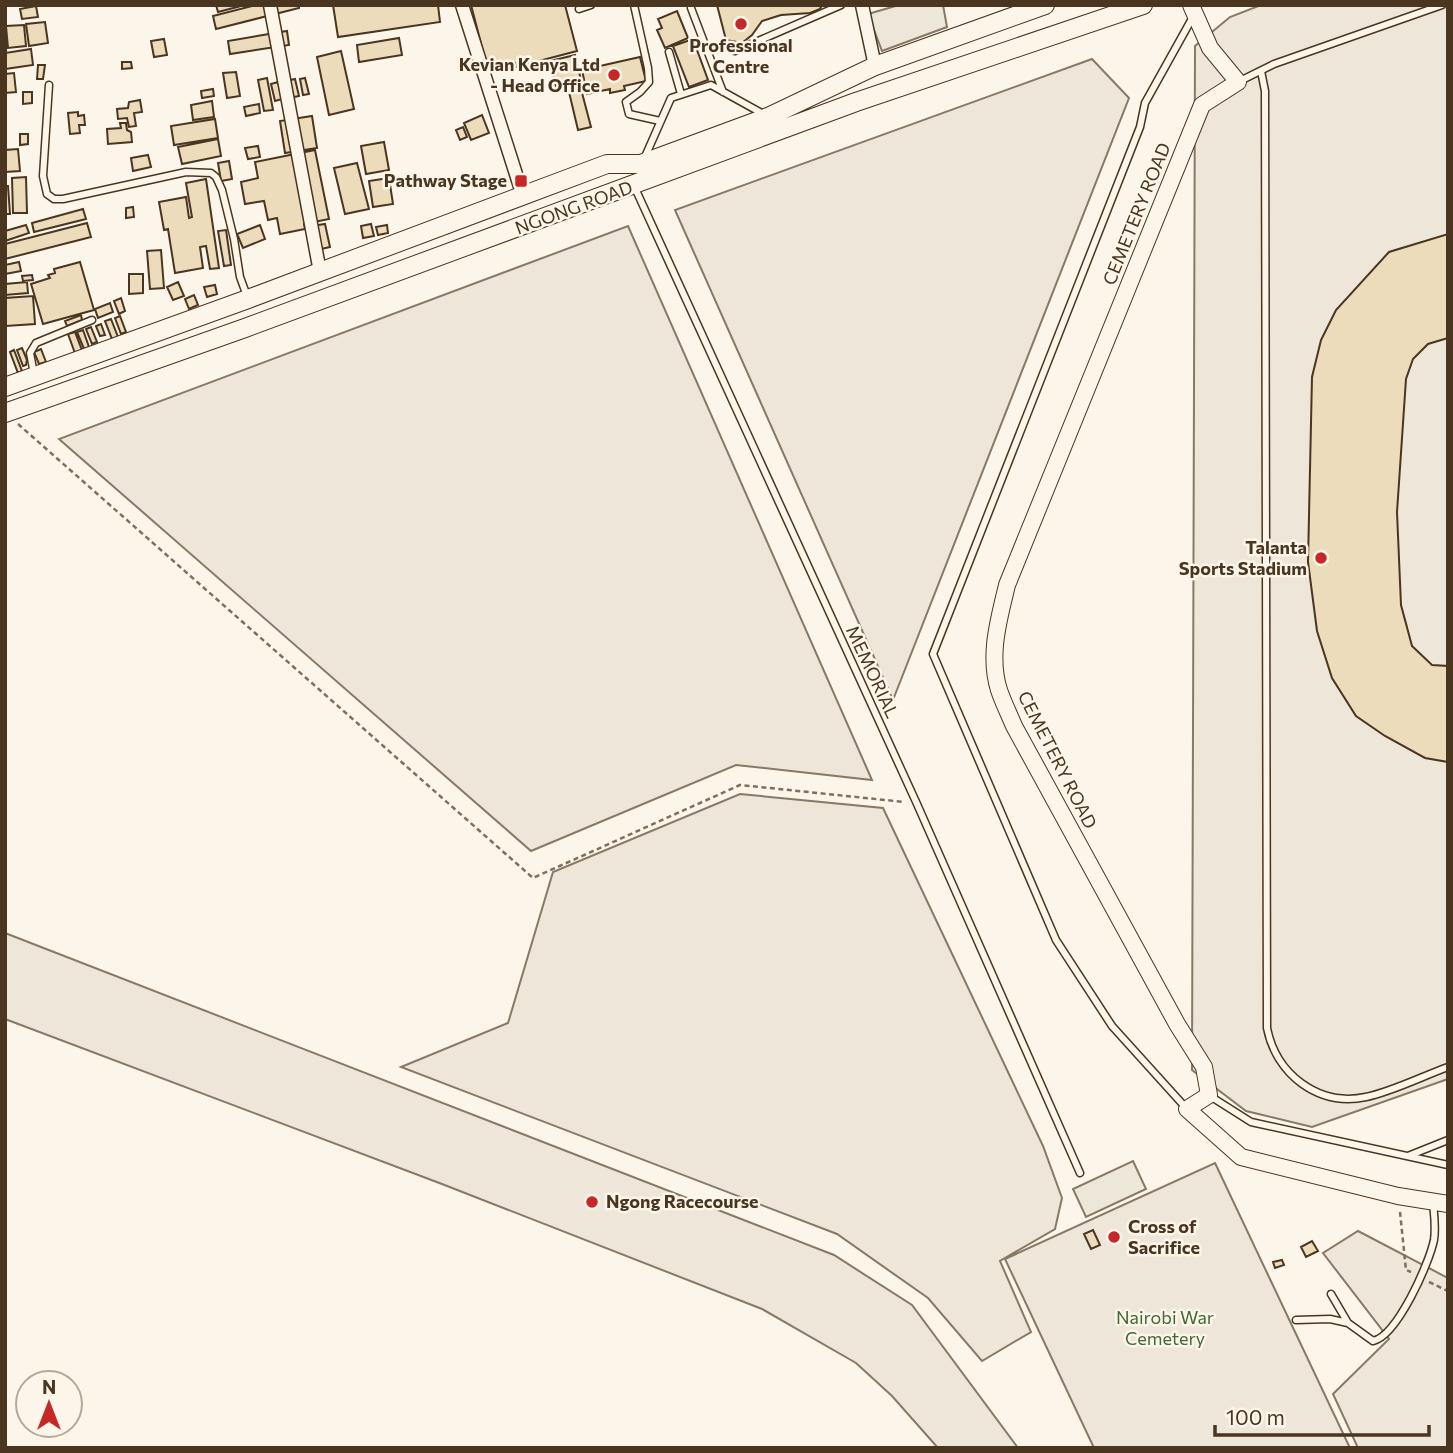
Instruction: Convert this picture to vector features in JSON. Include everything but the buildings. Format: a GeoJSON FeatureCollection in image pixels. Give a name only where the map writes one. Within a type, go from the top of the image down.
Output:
{"type":"FeatureCollection","features":[{"type":"Feature","properties":{"kind":"main road","name":"NGONG ROAD"},"geometry":{"type":"LineString","coordinates":[[5,387],[607,164],[641,164],[768,117],[876,66],[1045,5]]}},
{"type":"Feature","properties":{"kind":"main road","name":"NGONG ROAD"},"geometry":{"type":"LineString","coordinates":[[5,413],[634,186],[856,102],[1143,5]]}},
{"type":"Feature","properties":{"kind":"street"},"geometry":{"type":"LineString","coordinates":[[270,5],[320,272]]}},
{"type":"Feature","properties":{"kind":"street"},"geometry":{"type":"LineString","coordinates":[[462,5],[523,195]]}},
{"type":"Feature","properties":{"kind":"street"},"geometry":{"type":"LineString","coordinates":[[862,5],[876,66]]}},
{"type":"Feature","properties":{"kind":"street"},"geometry":{"type":"LineString","coordinates":[[1193,9],[1210,48],[1238,82]]}},
{"type":"Feature","properties":{"kind":"street","name":"CEMETERY ROAD"},"geometry":{"type":"LineString","coordinates":[[1209,1095],[1204,1067],[1177,1024],[1014,726],[999,688],[995,665],[995,636],[1007,585],[1202,105],[1238,82]]}},
{"type":"Feature","properties":{"kind":"street"},"geometry":{"type":"LineString","coordinates":[[1209,1095],[1186,1109],[1241,1157],[1398,1196],[1440,1203]]}},
{"type":"Feature","properties":{"kind":"lane"},"geometry":{"type":"LineString","coordinates":[[579,9],[591,5]]}},
{"type":"Feature","properties":{"kind":"lane"},"geometry":{"type":"LineString","coordinates":[[634,5],[649,82],[626,103],[629,114],[660,121]]}},
{"type":"Feature","properties":{"kind":"lane"},"geometry":{"type":"LineString","coordinates":[[735,51],[841,5]]}},
{"type":"Feature","properties":{"kind":"lane"},"geometry":{"type":"LineString","coordinates":[[1238,82],[1261,71],[1442,5]]}},
{"type":"Feature","properties":{"kind":"lane"},"geometry":{"type":"LineString","coordinates":[[691,8],[723,92]]}},
{"type":"Feature","properties":{"kind":"lane"},"geometry":{"type":"LineString","coordinates":[[1186,1109],[1112,1026],[1056,940],[933,654],[1140,127],[1145,103],[1193,9]]}},
{"type":"Feature","properties":{"kind":"lane"},"geometry":{"type":"LineString","coordinates":[[669,52],[681,94]]}},
{"type":"Feature","properties":{"kind":"lane"},"geometry":{"type":"LineString","coordinates":[[1261,71],[1265,91],[1267,1028],[1270,1044],[1287,1072],[1302,1085],[1331,1096],[1366,1097],[1448,1067]]}},
{"type":"Feature","properties":{"kind":"lane"},"geometry":{"type":"LineString","coordinates":[[49,85],[43,176],[47,194],[54,199],[63,199],[186,172],[211,173],[222,190],[240,276],[248,299]]}},
{"type":"Feature","properties":{"kind":"lane"},"geometry":{"type":"LineString","coordinates":[[641,164],[671,97],[711,85],[768,117]]}},
{"type":"Feature","properties":{"kind":"lane","name":"MEMORIAL"},"geometry":{"type":"LineString","coordinates":[[634,186],[917,804],[1080,1173]]}},
{"type":"Feature","properties":{"kind":"lane"},"geometry":{"type":"LineString","coordinates":[[35,376],[30,353],[36,343],[92,320]]}},
{"type":"Feature","properties":{"kind":"lane"},"geometry":{"type":"LineString","coordinates":[[1209,1095],[1251,1122],[1448,1165]]}},
{"type":"Feature","properties":{"kind":"lane"},"geometry":{"type":"LineString","coordinates":[[1406,1156],[1448,1140]]}},
{"type":"Feature","properties":{"kind":"lane"},"geometry":{"type":"LineString","coordinates":[[1331,1294],[1348,1323],[1367,1338],[1377,1340],[1406,1307],[1420,1277],[1434,1239],[1440,1203]]}},
{"type":"Feature","properties":{"kind":"lane"},"geometry":{"type":"LineString","coordinates":[[1296,1320],[1348,1323]]}},
{"type":"Feature","properties":{"kind":"path"},"geometry":{"type":"LineString","coordinates":[[5,413],[534,878],[740,785],[917,804]]}},
{"type":"Feature","properties":{"kind":"path"},"geometry":{"type":"LineString","coordinates":[[1398,1196],[1406,1270],[1448,1292]]}},
{"type":"Feature","properties":{"kind":"green space","name":"Talanta Sports Stadium"},"geometry":{"type":"Polygon","coordinates":[[[1261,5],[1448,5],[1448,1079],[1312,1127],[1246,1111],[1192,1070],[1195,46],[1230,17],[1261,5]]]}},
{"type":"Feature","properties":{"kind":"green space"},"geometry":{"type":"Polygon","coordinates":[[[1092,59],[1129,98],[893,700],[675,210],[1092,59]]]}},
{"type":"Feature","properties":{"kind":"green space"},"geometry":{"type":"Polygon","coordinates":[[[628,226],[872,780],[736,765],[531,851],[59,439],[628,226]]]}},
{"type":"Feature","properties":{"kind":"green space"},"geometry":{"type":"Polygon","coordinates":[[[740,794],[883,808],[1043,1146],[1062,1198],[1055,1229],[1000,1261],[1031,1332],[982,1361],[928,1298],[837,1234],[401,1067],[508,1023],[553,872],[740,794]]]}},
{"type":"Feature","properties":{"kind":"green space","name":"Ngong Racecourse"},"geometry":{"type":"Polygon","coordinates":[[[5,933],[834,1255],[912,1305],[1018,1448],[938,1448],[892,1396],[856,1363],[762,1309],[442,1184],[5,1019],[5,933]]]}},
{"type":"Feature","properties":{"kind":"green space","name":"Nairobi War Cemetery"},"geometry":{"type":"Polygon","coordinates":[[[1215,1163],[1350,1448],[1094,1448],[1005,1259],[1215,1163]]]}},
{"type":"Feature","properties":{"kind":"green space"},"geometry":{"type":"Polygon","coordinates":[[[1358,1231],[1448,1278],[1448,1448],[1358,1448],[1333,1394],[1389,1339],[1323,1253],[1358,1231]]]}},
{"type":"Feature","properties":{"kind":"shaded area"},"geometry":{"type":"Polygon","coordinates":[[[899,5],[943,5],[947,27],[882,51],[868,14],[899,5]]]}},
{"type":"Feature","properties":{"kind":"shaded area"},"geometry":{"type":"Polygon","coordinates":[[[1133,1161],[1146,1189],[1086,1217],[1073,1189],[1133,1161]]]}},
{"type":"Feature","properties":{"kind":"place","name":"Professional Centre"},"geometry":{"type":"Point","coordinates":[741,24]}},
{"type":"Feature","properties":{"kind":"place","name":"Kevian Kenya Ltd - Head Office"},"geometry":{"type":"Point","coordinates":[614,75]}},
{"type":"Feature","properties":{"kind":"place","name":"Pathway Stage"},"geometry":{"type":"Point","coordinates":[521,181]}},
{"type":"Feature","properties":{"kind":"place","name":"Talanta Sports Stadium"},"geometry":{"type":"Point","coordinates":[1321,558]}},
{"type":"Feature","properties":{"kind":"place","name":"Ngong Racecourse"},"geometry":{"type":"Point","coordinates":[592,1202]}},
{"type":"Feature","properties":{"kind":"place","name":"Cross of Sacrifice"},"geometry":{"type":"Point","coordinates":[1114,1237]}}]}
